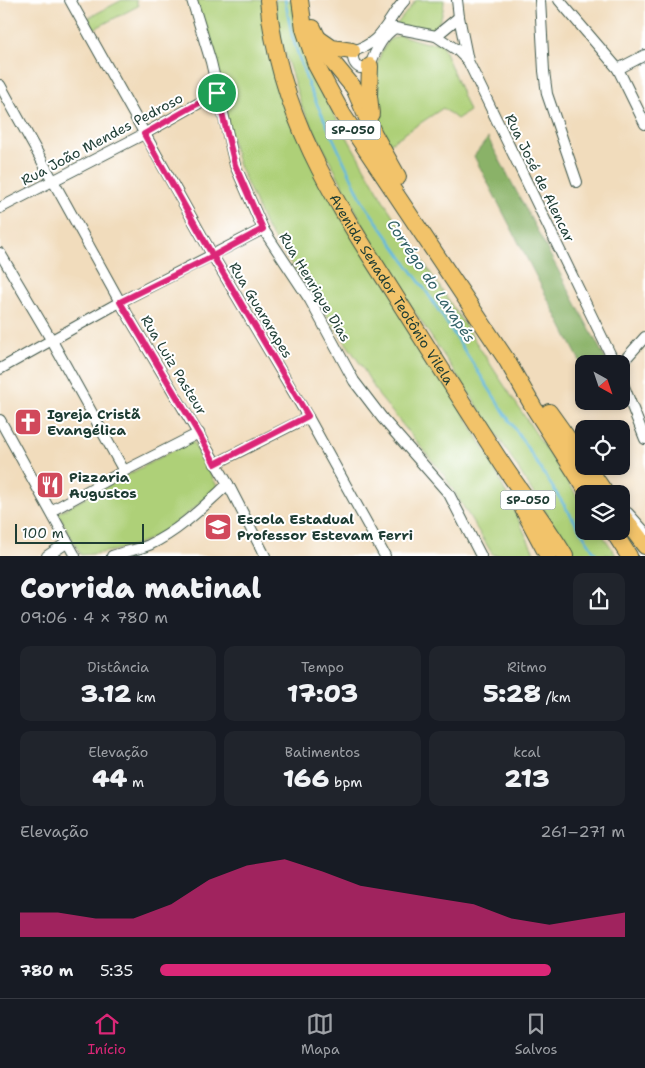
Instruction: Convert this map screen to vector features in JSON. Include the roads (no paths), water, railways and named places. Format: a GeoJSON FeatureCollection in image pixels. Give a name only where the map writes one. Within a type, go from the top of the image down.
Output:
{"type":"FeatureCollection","features":[{"type":"Feature","properties":{"kind":"highway","name":"Avenida Senador Teotônio Vilela"},"geometry":{"type":"LineString","coordinates":[[268,0],[270,30],[274,50],[288,99],[324,180],[358,238],[504,466],[552,534],[565,556]]}},
{"type":"Feature","properties":{"kind":"highway"},"geometry":{"type":"LineString","coordinates":[[300,0],[325,53],[354,88],[374,134],[426,226],[433,248]]}},
{"type":"Feature","properties":{"kind":"highway","name":"SP-050"},"geometry":{"type":"LineString","coordinates":[[300,0],[304,29],[316,65],[343,115],[506,359],[534,408],[583,485]]}},
{"type":"Feature","properties":{"kind":"highway"},"geometry":{"type":"LineString","coordinates":[[319,39],[332,48],[352,51]]}},
{"type":"Feature","properties":{"kind":"highway"},"geometry":{"type":"LineString","coordinates":[[370,66],[369,96],[374,134]]}},
{"type":"Feature","properties":{"kind":"highway"},"geometry":{"type":"LineString","coordinates":[[506,359],[542,402],[575,448]]}},
{"type":"Feature","properties":{"kind":"highway"},"geometry":{"type":"LineString","coordinates":[[504,466],[516,496],[548,556]]}},
{"type":"Feature","properties":{"kind":"highway"},"geometry":{"type":"LineString","coordinates":[[630,526],[645,546]]}},
{"type":"Feature","properties":{"kind":"highway"},"geometry":{"type":"LineString","coordinates":[[619,540],[629,556]]}},
{"type":"Feature","properties":{"kind":"street","name":"Rua Guararapes"},"geometry":{"type":"LineString","coordinates":[[70,0],[213,256],[308,416],[385,556]]}},
{"type":"Feature","properties":{"kind":"street","name":"Rua Henrique Dias"},"geometry":{"type":"LineString","coordinates":[[192,0],[211,62],[235,165],[263,229],[310,300],[354,381],[383,419],[449,494],[481,556]]}},
{"type":"Feature","properties":{"kind":"street"},"geometry":{"type":"LineString","coordinates":[[406,0],[398,8],[375,41],[365,47],[352,51],[353,60],[357,67],[370,66],[381,42],[396,28],[436,36],[468,60]]}},
{"type":"Feature","properties":{"kind":"street","name":"Rua José de Alencar"},"geometry":{"type":"LineString","coordinates":[[457,0],[458,17],[468,60],[611,355]]}},
{"type":"Feature","properties":{"kind":"street"},"geometry":{"type":"LineString","coordinates":[[540,0],[547,94],[577,182]]}},
{"type":"Feature","properties":{"kind":"street"},"geometry":{"type":"LineString","coordinates":[[559,0],[618,69],[645,124]]}},
{"type":"Feature","properties":{"kind":"street"},"geometry":{"type":"LineString","coordinates":[[436,36],[458,17]]}},
{"type":"Feature","properties":{"kind":"street"},"geometry":{"type":"LineString","coordinates":[[618,69],[645,56]]}},
{"type":"Feature","properties":{"kind":"street","name":"Rua Luiz Pasteur"},"geometry":{"type":"LineString","coordinates":[[0,85],[120,302],[228,484],[265,556]]}},
{"type":"Feature","properties":{"kind":"street","name":"Rua João Mendes Pedroso"},"geometry":{"type":"LineString","coordinates":[[0,208],[144,134],[217,93]]}},
{"type":"Feature","properties":{"kind":"street"},"geometry":{"type":"LineString","coordinates":[[0,369],[120,302],[263,229]]}},
{"type":"Feature","properties":{"kind":"street"},"geometry":{"type":"LineString","coordinates":[[0,254],[52,340],[124,471]]}},
{"type":"Feature","properties":{"kind":"street"},"geometry":{"type":"LineString","coordinates":[[629,355],[645,337]]}},
{"type":"Feature","properties":{"kind":"street"},"geometry":{"type":"LineString","coordinates":[[630,402],[645,440]]}},
{"type":"Feature","properties":{"kind":"street"},"geometry":{"type":"LineString","coordinates":[[215,464],[308,416]]}},
{"type":"Feature","properties":{"kind":"street"},"geometry":{"type":"LineString","coordinates":[[0,420],[75,556]]}},
{"type":"Feature","properties":{"kind":"street"},"geometry":{"type":"LineString","coordinates":[[51,511],[124,471],[199,434]]}},
{"type":"Feature","properties":{"kind":"street"},"geometry":{"type":"LineString","coordinates":[[112,556],[147,546],[168,534],[228,484]]}},
{"type":"Feature","properties":{"kind":"street"},"geometry":{"type":"LineString","coordinates":[[630,515],[645,532]]}},
{"type":"Feature","properties":{"kind":"street"},"geometry":{"type":"LineString","coordinates":[[47,556],[68,542]]}},
{"type":"Feature","properties":{"kind":"waterway","name":"Corrégo do Lavapés"},"geometry":{"type":"LineString","coordinates":[[285,0],[292,36],[309,87],[363,202],[428,294],[597,556]]}},
{"type":"Feature","properties":{"kind":"place","name":"Igreja Cristã Evangélica"},"geometry":{"type":"Point","coordinates":[28,422]}},
{"type":"Feature","properties":{"kind":"place","name":"Pizzaria Augustos"},"geometry":{"type":"Point","coordinates":[50,485]}},
{"type":"Feature","properties":{"kind":"place","name":"Escola Estadual Professor Estevam Ferri"},"geometry":{"type":"Point","coordinates":[218,527]}}]}
